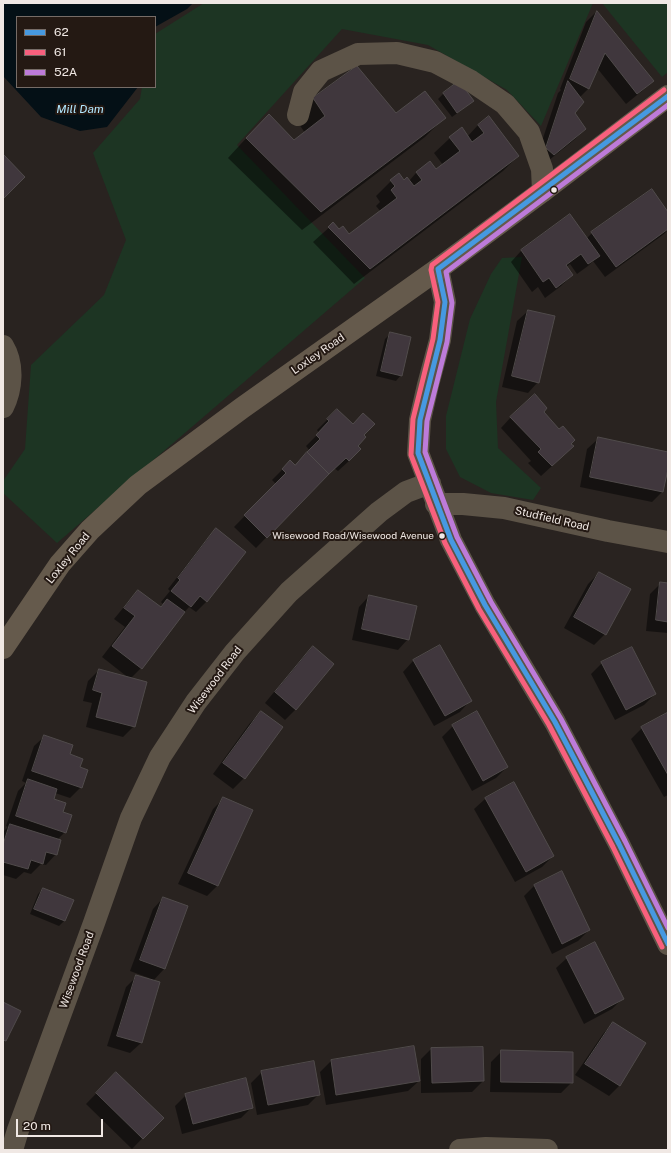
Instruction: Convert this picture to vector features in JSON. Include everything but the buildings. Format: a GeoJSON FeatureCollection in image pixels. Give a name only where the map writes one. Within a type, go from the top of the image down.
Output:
{"type":"FeatureCollection","features":[{"type":"Feature","properties":{"kind":"main road","name":"Loxley Road"},"geometry":{"type":"LineString","coordinates":[[6,635],[60,564],[90,530],[138,485],[242,408],[438,269],[668,96]]}},
{"type":"Feature","properties":{"kind":"street"},"geometry":{"type":"LineString","coordinates":[[298,115],[304,92],[322,71],[358,54],[397,53],[435,62],[470,81],[505,104],[524,126],[528,132],[542,169],[543,191]]}},
{"type":"Feature","properties":{"kind":"street"},"geometry":{"type":"LineString","coordinates":[[438,269],[445,302],[440,340],[420,420],[418,453],[430,483],[436,504],[451,540],[485,606],[555,722],[619,844],[668,944]]}},
{"type":"Feature","properties":{"kind":"street"},"geometry":{"type":"LineString","coordinates":[[3,346],[6,351],[11,370],[7,398],[3,407]]}},
{"type":"Feature","properties":{"kind":"street","name":"Wisewood Road"},"geometry":{"type":"LineString","coordinates":[[12,1150],[131,818],[160,757],[196,702],[234,652],[288,592],[379,512],[406,492],[430,483]]}},
{"type":"Feature","properties":{"kind":"street","name":"Studfield Road"},"geometry":{"type":"LineString","coordinates":[[436,504],[463,504],[504,508],[608,531],[668,542]]}},
{"type":"Feature","properties":{"kind":"street"},"geometry":{"type":"LineString","coordinates":[[460,1150],[486,1148],[547,1150]]}},
{"type":"Feature","properties":{"kind":"green space"},"geometry":{"type":"Polygon","coordinates":[[[204,3],[593,3],[541,126],[507,90],[428,45],[342,29],[237,145],[365,278],[57,543],[3,493],[3,481],[25,449],[31,365],[104,295],[126,240],[93,153],[140,99],[142,88],[156,88],[156,33],[204,3]]]}},
{"type":"Feature","properties":{"kind":"green space"},"geometry":{"type":"Polygon","coordinates":[[[602,3],[668,3],[668,72],[662,77],[602,3]]]}},
{"type":"Feature","properties":{"kind":"green space"},"geometry":{"type":"Polygon","coordinates":[[[522,257],[496,402],[498,448],[541,488],[533,500],[491,493],[460,477],[446,449],[446,416],[470,319],[491,274],[502,258],[522,257]]]}},
{"type":"Feature","properties":{"kind":"water","name":"Mill Dam"},"geometry":{"type":"Polygon","coordinates":[[[3,3],[193,3],[187,9],[156,26],[156,16],[16,16],[16,88],[137,88],[107,127],[80,131],[41,117],[3,76],[3,3]]]}},
{"type":"Feature","properties":{"kind":"transit line","name":"61"},"geometry":{"type":"LineString","coordinates":[[662,947],[613,847],[549,725],[479,609],[445,543],[411,455],[413,419],[433,339],[438,302],[431,270],[432,265],[664,90]]}},
{"type":"Feature","properties":{"kind":"transit line","name":"62"},"geometry":{"type":"LineString","coordinates":[[668,96],[438,269],[445,302],[440,340],[420,420],[418,453],[451,540],[485,605],[555,722],[619,844],[668,944]]}},
{"type":"Feature","properties":{"kind":"transit line","name":"52A"},"geometry":{"type":"LineString","coordinates":[[668,105],[446,272],[452,303],[447,342],[427,421],[425,452],[457,537],[491,602],[561,719],[625,841],[668,928]]}},
{"type":"Feature","properties":{"kind":"place","name":"Wisewood Road/Wisewood Avenue"},"geometry":{"type":"Point","coordinates":[442,536]}}]}
